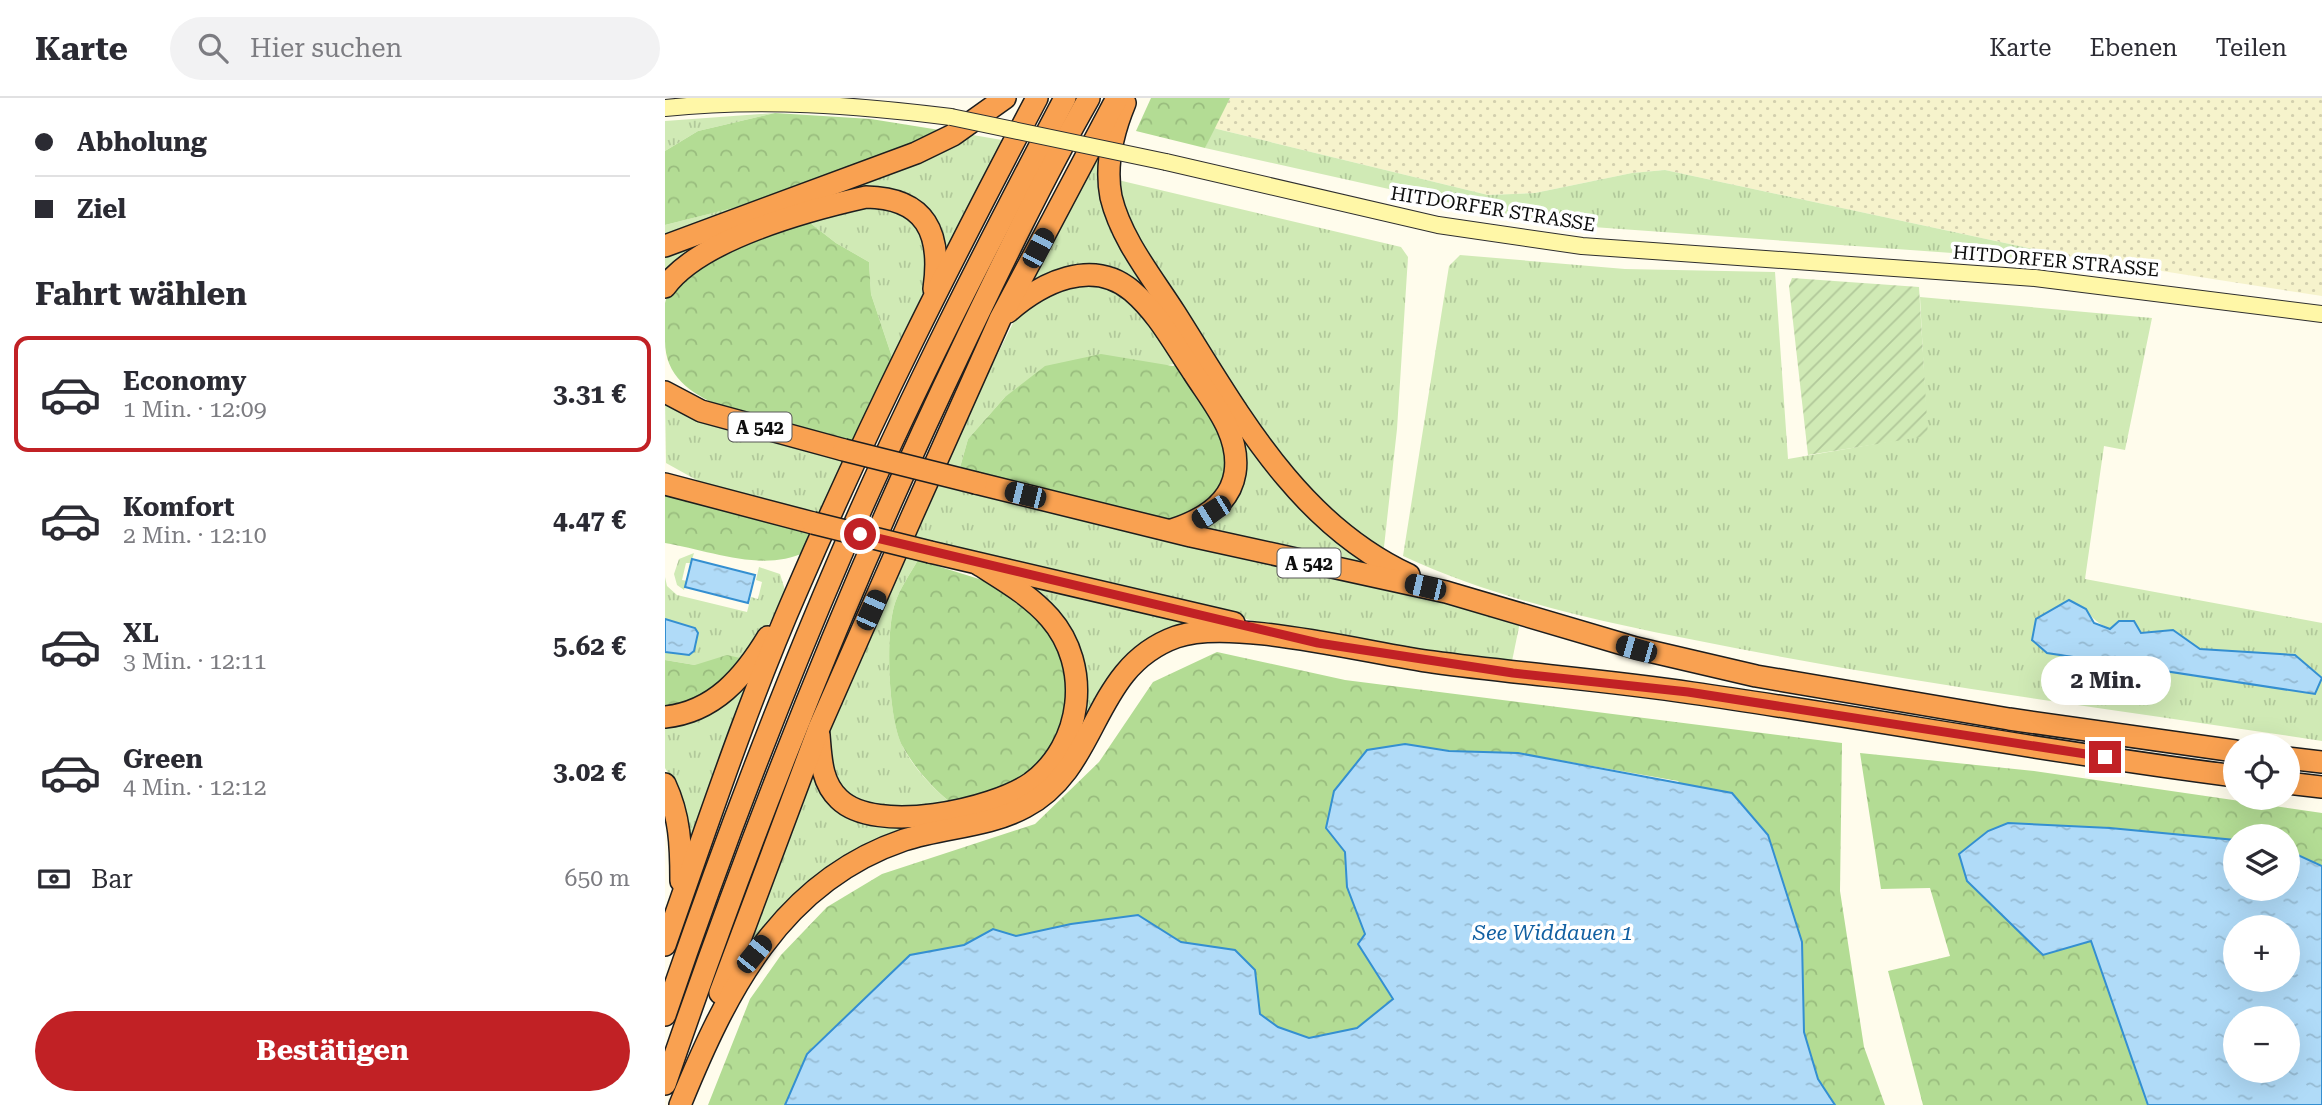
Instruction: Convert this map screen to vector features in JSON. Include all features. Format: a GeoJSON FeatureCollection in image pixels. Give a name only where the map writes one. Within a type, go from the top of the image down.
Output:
{"type":"FeatureCollection","features":[{"type":"Feature","properties":{"kind":"highway"},"geometry":{"type":"LineString","coordinates":[[665,246],[916,153],[953,135],[1005,98]]}},
{"type":"Feature","properties":{"kind":"highway"},"geometry":{"type":"LineString","coordinates":[[665,945],[797,590],[886,391],[1037,98]]}},
{"type":"Feature","properties":{"kind":"highway"},"geometry":{"type":"LineString","coordinates":[[665,1015],[768,730],[842,553],[973,274],[1065,98]]}},
{"type":"Feature","properties":{"kind":"highway"},"geometry":{"type":"LineString","coordinates":[[665,1084],[732,888],[865,555],[995,280],[1089,98]]}},
{"type":"Feature","properties":{"kind":"highway"},"geometry":{"type":"LineString","coordinates":[[680,1105],[819,727],[1000,319],[1117,98]]}},
{"type":"Feature","properties":{"kind":"highway"},"geometry":{"type":"LineString","coordinates":[[1128,98],[1108,163],[1111,196],[1123,230],[1235,407],[1291,485],[1347,539],[1377,559],[1446,592]]}},
{"type":"Feature","properties":{"kind":"highway"},"geometry":{"type":"LineString","coordinates":[[665,287],[675,273],[720,244],[842,202],[866,197],[888,197],[904,202],[920,213],[930,228],[936,247],[932,299]]}},
{"type":"Feature","properties":{"kind":"highway"},"geometry":{"type":"LineString","coordinates":[[1000,319],[1043,286],[1065,278],[1089,275],[1105,278],[1131,289],[1156,316],[1225,421],[1234,445],[1235,473],[1226,498],[1199,519],[1172,530]]}},
{"type":"Feature","properties":{"kind":"highway"},"geometry":{"type":"LineString","coordinates":[[665,379],[671,396]]}},
{"type":"Feature","properties":{"kind":"highway","name":"A 542"},"geometry":{"type":"LineString","coordinates":[[671,396],[701,411],[843,450],[976,484],[1446,592],[1636,649],[1780,681],[2008,719],[2223,749]]}},
{"type":"Feature","properties":{"kind":"highway"},"geometry":{"type":"LineString","coordinates":[[665,472],[701,494]]}},
{"type":"Feature","properties":{"kind":"highway"},"geometry":{"type":"LineString","coordinates":[[665,484],[978,564],[1318,643]]}},
{"type":"Feature","properties":{"kind":"highway"},"geometry":{"type":"LineString","coordinates":[[819,727],[821,763],[830,788],[848,806],[871,816],[897,817],[978,805],[1016,791],[1041,773],[1054,759],[1071,727],[1077,694],[1073,661],[1060,632],[1039,607],[978,564]]}},
{"type":"Feature","properties":{"kind":"highway"},"geometry":{"type":"LineString","coordinates":[[665,717],[702,707],[739,680],[797,590]]}},
{"type":"Feature","properties":{"kind":"highway"},"geometry":{"type":"LineString","coordinates":[[704,1045],[754,954],[786,915],[831,877],[866,857],[905,840],[1000,818],[1047,794],[1066,774],[1081,750],[1103,701],[1121,673],[1147,652],[1173,638],[1197,631],[1249,633],[1513,673],[1688,692],[2223,774]]}},
{"type":"Feature","properties":{"kind":"highway"},"geometry":{"type":"LineString","coordinates":[[2300,759],[2322,762]]}},
{"type":"Feature","properties":{"kind":"highway"},"geometry":{"type":"LineString","coordinates":[[665,784],[676,809],[680,833],[681,899]]}},
{"type":"Feature","properties":{"kind":"highway"},"geometry":{"type":"LineString","coordinates":[[2300,784],[2322,787]]}},
{"type":"Feature","properties":{"kind":"main road","name":"HITDORFER STRASSE"},"geometry":{"type":"LineString","coordinates":[[665,108],[765,102],[829,104],[951,117],[1165,162],[1438,225],[1582,246],[2035,278],[2322,314]]}},
{"type":"Feature","properties":{"kind":"shaded area"},"geometry":{"type":"Polygon","coordinates":[[[1230,98],[2322,98],[2322,296],[2066,256],[1665,170],[1632,173],[1535,193],[1488,195],[1213,128],[1230,98]]]}},
{"type":"Feature","properties":{"kind":"green space"},"geometry":{"type":"Polygon","coordinates":[[[1151,98],[1230,98],[1205,148],[1136,131],[1151,98]]]}},
{"type":"Feature","properties":{"kind":"green space"},"geometry":{"type":"Polygon","coordinates":[[[775,113],[698,131],[665,151],[665,121],[775,113]]]}},
{"type":"Feature","properties":{"kind":"green space"},"geometry":{"type":"Polygon","coordinates":[[[775,113],[871,119],[952,132],[809,189],[665,225],[665,151],[698,131],[775,113]]]}},
{"type":"Feature","properties":{"kind":"green space"},"geometry":{"type":"Polygon","coordinates":[[[1213,128],[1488,195],[1535,193],[1632,173],[1665,170],[2066,256],[2063,261],[1593,227],[1501,214],[1205,148],[1213,128]]]}},
{"type":"Feature","properties":{"kind":"green space"},"geometry":{"type":"Polygon","coordinates":[[[967,134],[1002,140],[947,254],[942,244],[881,192],[665,276],[665,252],[967,134]]]}},
{"type":"Feature","properties":{"kind":"green space"},"geometry":{"type":"Polygon","coordinates":[[[1092,158],[1103,161],[1102,174],[1255,447],[1379,567],[1191,531],[1239,451],[1117,279],[1027,289],[1092,158]]]}},
{"type":"Feature","properties":{"kind":"green space"},"geometry":{"type":"Polygon","coordinates":[[[1118,180],[1401,247],[1408,257],[1397,429],[1383,556],[1327,511],[1262,433],[1152,267],[1132,225],[1118,180]]]}},
{"type":"Feature","properties":{"kind":"green space"},"geometry":{"type":"Polygon","coordinates":[[[788,194],[665,239],[665,225],[788,194]]]}},
{"type":"Feature","properties":{"kind":"green space"},"geometry":{"type":"Polygon","coordinates":[[[870,202],[912,216],[929,244],[925,288],[893,360],[871,294],[869,262],[836,243],[805,219],[870,202]]]}},
{"type":"Feature","properties":{"kind":"green space"},"geometry":{"type":"Polygon","coordinates":[[[805,219],[836,243],[869,262],[871,294],[893,360],[854,442],[709,401],[681,382],[674,374],[666,353],[665,303],[672,287],[686,273],[747,240],[805,219]]]}},
{"type":"Feature","properties":{"kind":"green space"},"geometry":{"type":"Polygon","coordinates":[[[1460,255],[1625,269],[1775,272],[1788,459],[1927,435],[1920,297],[2152,318],[2125,450],[2104,446],[2085,579],[2322,623],[2322,741],[2300,738],[2300,733],[2267,733],[1881,674],[1650,631],[1525,601],[1443,573],[1403,556],[1449,266],[1460,255]],[[2086,609],[2032,640],[2047,653],[2315,694],[2321,678],[2294,655],[2200,649],[2173,630],[2137,633],[2113,630],[2103,625],[2086,609]]]}},
{"type":"Feature","properties":{"kind":"green space"},"geometry":{"type":"Polygon","coordinates":[[[1792,278],[1919,287],[1928,436],[1808,455],[1789,286],[1792,278]]]}},
{"type":"Feature","properties":{"kind":"green space"},"geometry":{"type":"Polygon","coordinates":[[[1085,281],[1101,286],[1128,302],[1150,324],[1179,363],[1005,397],[968,439],[959,471],[941,468],[1016,317],[1034,299],[1085,281]]]}},
{"type":"Feature","properties":{"kind":"green space"},"geometry":{"type":"Polygon","coordinates":[[[1101,354],[1173,366],[1179,363],[1222,428],[1230,465],[1218,500],[1178,520],[1164,520],[959,471],[968,439],[1005,397],[1045,366],[1101,354]]]}},
{"type":"Feature","properties":{"kind":"green space"},"geometry":{"type":"Polygon","coordinates":[[[665,401],[844,458],[817,517],[702,483],[666,463],[665,401]]]}},
{"type":"Feature","properties":{"kind":"green space"},"geometry":{"type":"Polygon","coordinates":[[[937,485],[1432,597],[1520,622],[1511,666],[1292,630],[912,538],[937,485]]]}},
{"type":"Feature","properties":{"kind":"green space"},"geometry":{"type":"Polygon","coordinates":[[[665,492],[812,532],[805,552],[789,558],[771,560],[735,558],[665,543],[665,492]]]}},
{"type":"Feature","properties":{"kind":"green space"},"geometry":{"type":"Polygon","coordinates":[[[694,553],[691,563],[686,563],[682,580],[687,581],[684,590],[677,585],[674,574],[679,559],[694,553]]]}},
{"type":"Feature","properties":{"kind":"green space"},"geometry":{"type":"Polygon","coordinates":[[[903,556],[918,560],[900,592],[892,616],[889,654],[894,717],[903,747],[913,763],[931,785],[952,804],[880,812],[833,785],[828,741],[830,728],[903,556]]]}},
{"type":"Feature","properties":{"kind":"green space"},"geometry":{"type":"Polygon","coordinates":[[[918,560],[992,583],[1037,611],[1064,652],[1072,707],[1052,754],[1009,789],[952,804],[919,771],[898,735],[891,698],[889,654],[892,616],[900,592],[918,560]]]}},
{"type":"Feature","properties":{"kind":"green space"},"geometry":{"type":"Polygon","coordinates":[[[759,567],[780,574],[785,590],[774,616],[743,665],[695,665],[665,660],[665,652],[688,655],[695,628],[665,619],[665,577],[667,586],[677,595],[747,612],[751,597],[758,599],[762,582],[756,580],[759,567]]]}},
{"type":"Feature","properties":{"kind":"green space"},"geometry":{"type":"Polygon","coordinates":[[[1015,578],[1204,624],[1148,643],[1123,663],[1098,701],[1067,761],[1053,779],[1036,794],[999,812],[903,836],[849,860],[825,875],[780,913],[743,958],[813,764],[827,793],[840,809],[858,820],[890,825],[967,816],[997,807],[1038,785],[1054,770],[1076,732],[1082,711],[1082,667],[1076,645],[1061,619],[1043,601],[1014,581],[1015,578]]]}},
{"type":"Feature","properties":{"kind":"green space"},"geometry":{"type":"Polygon","coordinates":[[[1217,652],[1345,680],[1842,743],[1840,891],[1864,1047],[1885,1105],[1835,1105],[1818,1079],[1804,1032],[1802,942],[1678,781],[1518,753],[1449,751],[1405,744],[1345,852],[1347,887],[1365,934],[1358,944],[1393,1000],[1357,1028],[1308,1038],[1278,1027],[1260,1014],[1235,950],[1181,942],[1138,915],[1071,924],[1016,936],[993,929],[964,945],[910,955],[807,1053],[785,1105],[708,1105],[750,999],[781,955],[827,907],[882,874],[1035,824],[1099,762],[1153,682],[1217,652]]]}},
{"type":"Feature","properties":{"kind":"green space"},"geometry":{"type":"Polygon","coordinates":[[[727,655],[740,658],[743,665],[714,693],[665,711],[665,660],[695,665],[727,655]]]}},
{"type":"Feature","properties":{"kind":"green space"},"geometry":{"type":"Polygon","coordinates":[[[751,678],[690,839],[675,785],[665,768],[665,726],[751,678]]]}},
{"type":"Feature","properties":{"kind":"green space"},"geometry":{"type":"Polygon","coordinates":[[[1860,753],[2034,771],[2223,799],[2223,810],[2300,810],[2322,813],[2322,866],[2300,856],[2300,824],[2223,824],[2223,839],[2110,828],[2008,823],[1988,831],[2091,940],[2148,1105],[1923,1105],[1888,971],[1950,956],[1930,888],[1881,889],[1860,753]]]}},
{"type":"Feature","properties":{"kind":"water"},"geometry":{"type":"Polygon","coordinates":[[[692,559],[755,575],[748,603],[685,587],[692,559]]]}},
{"type":"Feature","properties":{"kind":"water"},"geometry":{"type":"Polygon","coordinates":[[[2069,600],[2086,609],[2094,623],[2110,629],[2119,621],[2134,621],[2141,633],[2173,630],[2200,649],[2295,655],[2322,678],[2315,694],[2047,653],[2032,640],[2036,619],[2069,600]]]}},
{"type":"Feature","properties":{"kind":"water"},"geometry":{"type":"Polygon","coordinates":[[[665,619],[695,628],[698,633],[694,651],[689,655],[665,652],[665,619]]]}},
{"type":"Feature","properties":{"kind":"water","name":"See Widdauen 1"},"geometry":{"type":"Polygon","coordinates":[[[1405,744],[1449,751],[1518,753],[1732,793],[1768,835],[1802,942],[1804,1032],[1818,1079],[1835,1105],[785,1105],[807,1054],[910,955],[964,945],[993,929],[1016,936],[1071,924],[1138,915],[1181,942],[1235,950],[1255,970],[1260,1014],[1278,1027],[1309,1038],[1357,1028],[1393,999],[1358,944],[1365,934],[1347,887],[1345,852],[1326,828],[1334,791],[1367,750],[1405,744]]]}},
{"type":"Feature","properties":{"kind":"water"},"geometry":{"type":"Polygon","coordinates":[[[2008,823],[2110,828],[2223,839],[2223,901],[2300,901],[2300,856],[2322,866],[2322,1105],[2148,1105],[2091,941],[2043,955],[1967,881],[1959,854],[1988,831],[2008,823]]]}},
{"type":"Feature","properties":{"kind":"route"},"geometry":{"type":"LineString","coordinates":[[860,534],[1318,643],[1394,657],[1688,692],[2105,757]]}}]}
